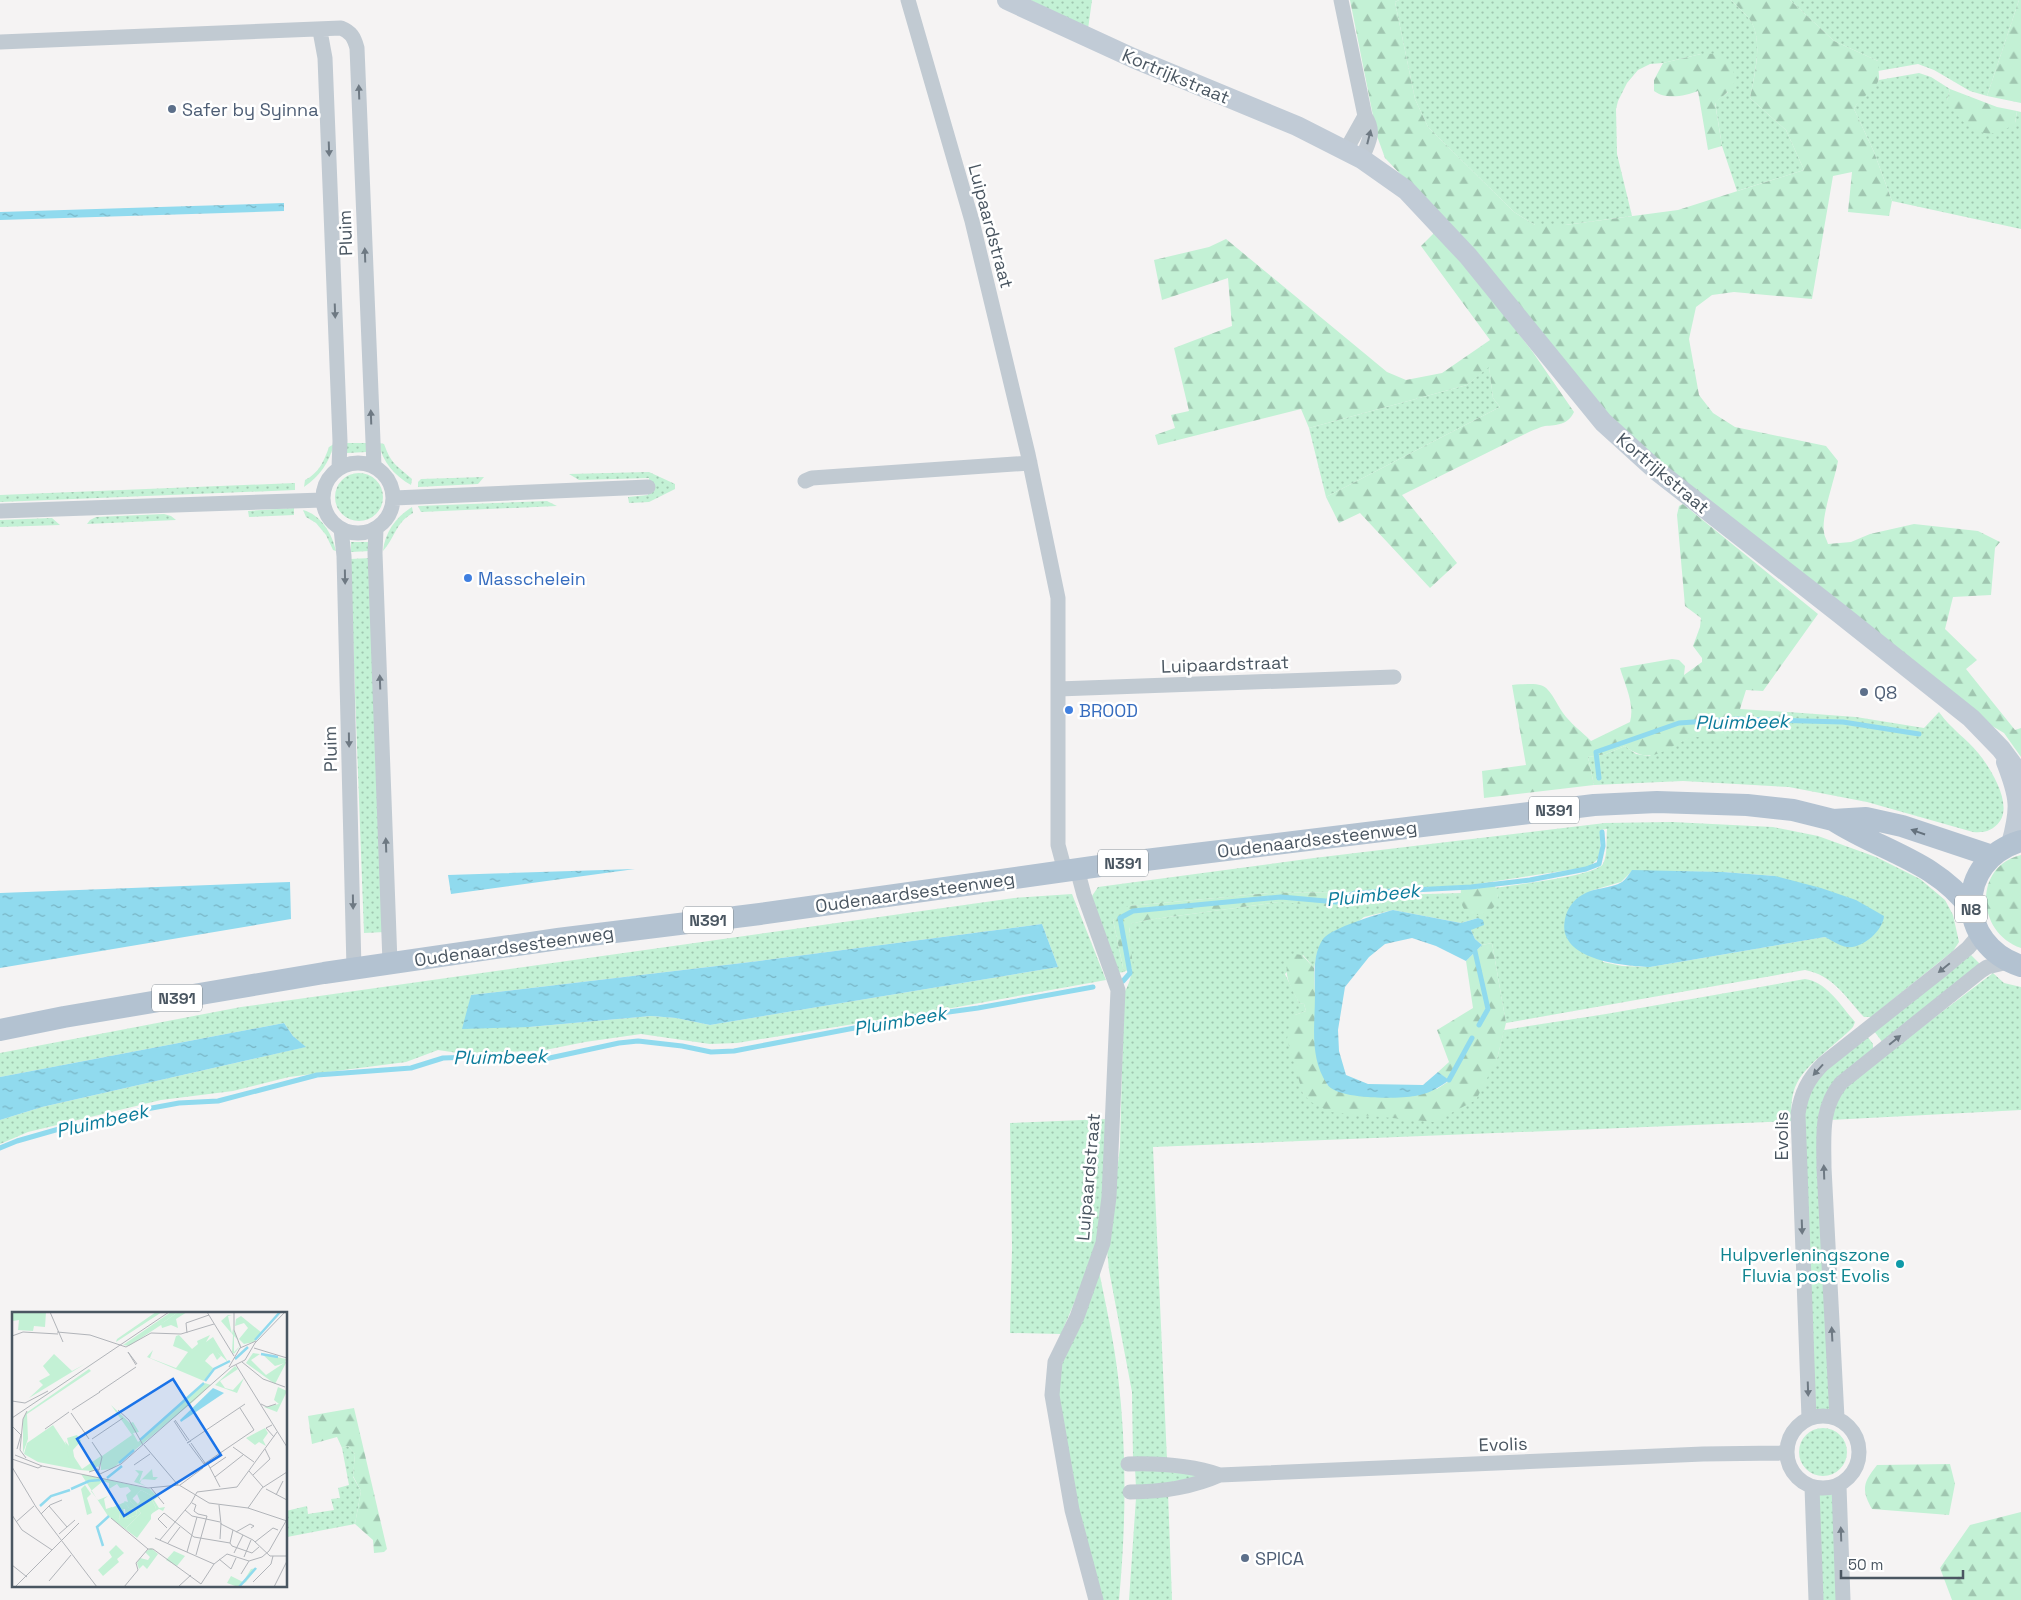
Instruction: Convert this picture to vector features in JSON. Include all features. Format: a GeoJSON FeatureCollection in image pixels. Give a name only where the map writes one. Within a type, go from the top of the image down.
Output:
{"type":"FeatureCollection","features":[{"type":"Feature","properties":{"kind":"main road","name":"Kortrijkstraat"},"geometry":{"type":"LineString","coordinates":[[1007,0],[1133,58],[1297,126],[1354,154],[1406,190],[1468,256],[1610,428],[1657,472],[1971,718],[2001,749],[2021,776]]}},
{"type":"Feature","properties":{"kind":"main road","name":"Kortrijkstraat"},"geometry":{"type":"LineString","coordinates":[[2001,749],[2018,799],[2019,813],[2016,842]]}},
{"type":"Feature","properties":{"kind":"main road","name":"Oudenaardsesteenweg"},"geometry":{"type":"LineString","coordinates":[[0,1030],[64,1017],[354,968],[558,939],[760,914],[1071,870],[1594,805],[1657,802],[1747,805],[1793,810],[1834,820],[1866,818],[1902,826],[1992,856]]}},
{"type":"Feature","properties":{"kind":"main road","name":"Oudenaardsesteenweg"},"geometry":{"type":"LineString","coordinates":[[1834,820],[1857,835],[1892,850],[1931,871],[1960,893],[1971,909]]}},
{"type":"Feature","properties":{"kind":"main road","name":"N8"},"geometry":{"type":"LineString","coordinates":[[2015,964],[1994,954],[1984,942],[1975,926],[1971,909],[1972,894],[1982,867],[1992,856],[2016,842]]}},
{"type":"Feature","properties":{"kind":"street","name":"Luipaardstraat"},"geometry":{"type":"LineString","coordinates":[[908,0],[972,221],[1030,463],[1058,598],[1058,844],[1084,895],[1118,990],[1109,1197],[1103,1243],[1077,1316],[1056,1362],[1052,1396],[1072,1510],[1096,1600]]}},
{"type":"Feature","properties":{"kind":"street"},"geometry":{"type":"LineString","coordinates":[[1341,0],[1365,116],[1371,125],[1371,132],[1354,154]]}},
{"type":"Feature","properties":{"kind":"street","name":"Pluim"},"geometry":{"type":"LineString","coordinates":[[0,42],[320,31],[341,28],[348,31],[354,37],[357,48],[374,466]]}},
{"type":"Feature","properties":{"kind":"street","name":"Pluim"},"geometry":{"type":"LineString","coordinates":[[320,31],[325,58],[340,441],[339,468]]}},
{"type":"Feature","properties":{"kind":"street"},"geometry":{"type":"LineString","coordinates":[[362,462],[374,466],[382,471],[393,488],[394,498],[389,516],[376,529],[359,534],[341,529],[332,521],[326,511],[323,500],[324,487],[330,476],[339,468],[362,462]]}},
{"type":"Feature","properties":{"kind":"street"},"geometry":{"type":"LineString","coordinates":[[805,481],[812,478],[1030,463]]}},
{"type":"Feature","properties":{"kind":"street"},"geometry":{"type":"LineString","coordinates":[[394,498],[648,487]]}},
{"type":"Feature","properties":{"kind":"street"},"geometry":{"type":"LineString","coordinates":[[0,511],[323,500]]}},
{"type":"Feature","properties":{"kind":"street","name":"Pluim"},"geometry":{"type":"LineString","coordinates":[[341,529],[344,556],[354,968]]}},
{"type":"Feature","properties":{"kind":"street"},"geometry":{"type":"LineString","coordinates":[[376,529],[390,963]]}},
{"type":"Feature","properties":{"kind":"street","name":"Luipaardstraat"},"geometry":{"type":"LineString","coordinates":[[1058,689],[1394,677]]}},
{"type":"Feature","properties":{"kind":"street","name":"Evolis"},"geometry":{"type":"LineString","coordinates":[[1809,1418],[1798,1114],[1803,1092],[1808,1081],[1823,1064],[1943,969],[1968,948],[1980,934]]}},
{"type":"Feature","properties":{"kind":"street"},"geometry":{"type":"LineString","coordinates":[[1837,1418],[1824,1168],[1827,1106],[1831,1097],[1842,1083],[1981,971],[1987,967],[2015,964]]}},
{"type":"Feature","properties":{"kind":"street"},"geometry":{"type":"LineString","coordinates":[[1818,1416],[1837,1418],[1846,1423],[1858,1440],[1860,1450],[1859,1461],[1855,1471],[1839,1486],[1821,1489],[1812,1487],[1802,1482],[1794,1474],[1789,1464],[1787,1453],[1790,1436],[1801,1423],[1809,1418],[1818,1416]]}},
{"type":"Feature","properties":{"kind":"street","name":"Evolis"},"geometry":{"type":"LineString","coordinates":[[1130,1492],[1151,1492],[1207,1480],[1220,1475],[1703,1454],[1787,1453]]}},
{"type":"Feature","properties":{"kind":"street","name":"Evolis"},"geometry":{"type":"LineString","coordinates":[[1128,1464],[1169,1465],[1208,1471],[1220,1475]]}},
{"type":"Feature","properties":{"kind":"street"},"geometry":{"type":"LineString","coordinates":[[1839,1486],[1843,1600]]}},
{"type":"Feature","properties":{"kind":"street"},"geometry":{"type":"LineString","coordinates":[[1812,1487],[1816,1600]]}},
{"type":"Feature","properties":{"kind":"green space"},"geometry":{"type":"Polygon","coordinates":[[[1030,0],[1092,0],[1088,29],[1030,0]]]}},
{"type":"Feature","properties":{"kind":"green space"},"geometry":{"type":"Polygon","coordinates":[[[1350,0],[1399,0],[1395,2],[1415,99],[1428,127],[1514,212],[1535,225],[1565,225],[1678,210],[1804,170],[1786,130],[1750,98],[1757,59],[1756,38],[1750,20],[1731,0],[1790,0],[1834,41],[1878,61],[1878,83],[1860,100],[1854,109],[1874,152],[1892,201],[1889,216],[1848,212],[1852,172],[1833,176],[1812,299],[1734,292],[1712,295],[1696,307],[1689,339],[1699,395],[1713,413],[1735,427],[1826,446],[1838,461],[1824,517],[1824,534],[1828,544],[1851,542],[1870,534],[1914,524],[1978,531],[2000,542],[1995,548],[1991,595],[1953,597],[1945,629],[1977,660],[1966,669],[2015,730],[2021,728],[2021,757],[2004,733],[1982,720],[1766,549],[1599,411],[1466,243],[1385,158],[1377,136],[1350,0]]]}},
{"type":"Feature","properties":{"kind":"green space"},"geometry":{"type":"Polygon","coordinates":[[[1399,0],[1731,0],[1750,20],[1756,37],[1757,58],[1750,98],[1786,130],[1804,170],[1737,191],[1722,146],[1715,102],[1728,92],[1701,54],[1663,63],[1650,64],[1638,70],[1627,83],[1616,109],[1617,154],[1632,216],[1565,225],[1535,225],[1514,212],[1428,127],[1415,99],[1395,2],[1399,0]]]}},
{"type":"Feature","properties":{"kind":"green space"},"geometry":{"type":"Polygon","coordinates":[[[1790,0],[2019,0],[1987,96],[1970,91],[1934,70],[1918,64],[1878,71],[1878,61],[1834,41],[1790,0]]]}},
{"type":"Feature","properties":{"kind":"green space"},"geometry":{"type":"Polygon","coordinates":[[[2019,0],[2021,0],[2021,103],[1987,96],[2019,0]]]}},
{"type":"Feature","properties":{"kind":"green space"},"geometry":{"type":"Polygon","coordinates":[[[1701,54],[1715,54],[1725,59],[1731,66],[1735,78],[1731,89],[1715,103],[1722,146],[1708,150],[1698,91],[1682,96],[1664,96],[1654,91],[1654,80],[1663,63],[1701,54]]]}},
{"type":"Feature","properties":{"kind":"green space"},"geometry":{"type":"Polygon","coordinates":[[[1919,73],[1931,77],[1950,89],[1947,100],[2015,123],[2017,111],[2021,112],[2021,229],[1892,201],[1874,152],[1854,109],[1879,80],[1919,73]]]}},
{"type":"Feature","properties":{"kind":"green space"},"geometry":{"type":"Polygon","coordinates":[[[1950,89],[1997,107],[2017,111],[2015,123],[2004,130],[1994,133],[1976,131],[1960,119],[1953,110],[1947,100],[1950,89]]]}},
{"type":"Feature","properties":{"kind":"green space"},"geometry":{"type":"Polygon","coordinates":[[[1434,233],[1478,281],[1532,351],[1574,412],[1569,420],[1565,422],[1558,425],[1543,426],[1529,432],[1402,495],[1457,563],[1430,588],[1360,513],[1339,523],[1326,497],[1500,407],[1493,398],[1489,367],[1467,385],[1309,428],[1301,409],[1158,445],[1155,435],[1175,428],[1171,415],[1189,411],[1174,348],[1232,326],[1228,278],[1162,300],[1154,260],[1209,247],[1226,239],[1387,372],[1406,380],[1442,373],[1490,340],[1421,246],[1434,233]]]}},
{"type":"Feature","properties":{"kind":"green space"},"geometry":{"type":"Polygon","coordinates":[[[1489,366],[1493,398],[1500,407],[1326,497],[1309,428],[1467,385],[1489,366]]]}},
{"type":"Feature","properties":{"kind":"green space"},"geometry":{"type":"Polygon","coordinates":[[[347,443],[366,443],[366,452],[347,453],[347,443]]]}},
{"type":"Feature","properties":{"kind":"green space"},"geometry":{"type":"Polygon","coordinates":[[[379,443],[384,444],[392,461],[412,479],[411,485],[390,468],[383,456],[379,443]]]}},
{"type":"Feature","properties":{"kind":"green space"},"geometry":{"type":"Polygon","coordinates":[[[334,444],[323,468],[304,487],[305,480],[317,470],[323,462],[329,447],[334,444]]]}},
{"type":"Feature","properties":{"kind":"green space"},"geometry":{"type":"Polygon","coordinates":[[[649,472],[675,484],[675,489],[649,502],[629,503],[628,497],[648,495],[649,478],[579,480],[569,474],[649,472]]]}},
{"type":"Feature","properties":{"kind":"green space"},"geometry":{"type":"Polygon","coordinates":[[[359,473],[368,475],[376,480],[381,488],[383,497],[381,506],[376,514],[368,519],[359,521],[350,519],[342,514],[337,506],[335,497],[337,488],[342,480],[350,475],[359,473]]]}},
{"type":"Feature","properties":{"kind":"green space"},"geometry":{"type":"Polygon","coordinates":[[[484,477],[478,484],[418,487],[418,482],[421,479],[484,477]]]}},
{"type":"Feature","properties":{"kind":"green space"},"geometry":{"type":"Polygon","coordinates":[[[295,483],[295,490],[0,502],[0,495],[295,483]]]}},
{"type":"Feature","properties":{"kind":"green space"},"geometry":{"type":"Polygon","coordinates":[[[547,501],[557,506],[421,512],[418,506],[547,501]]]}},
{"type":"Feature","properties":{"kind":"green space"},"geometry":{"type":"Polygon","coordinates":[[[1683,504],[1818,614],[1763,691],[1746,690],[1740,709],[1788,712],[1787,725],[1738,723],[1723,738],[1714,740],[1693,737],[1658,754],[1651,755],[1634,752],[1625,746],[1606,754],[1588,757],[1594,785],[1484,798],[1482,771],[1526,765],[1512,685],[1533,684],[1545,687],[1566,717],[1591,741],[1630,722],[1630,701],[1620,668],[1672,659],[1679,660],[1685,666],[1684,675],[1702,662],[1702,658],[1693,646],[1700,627],[1701,618],[1685,606],[1677,515],[1679,506],[1683,504]]]}},
{"type":"Feature","properties":{"kind":"green space"},"geometry":{"type":"Polygon","coordinates":[[[412,507],[413,513],[402,521],[383,551],[386,538],[392,526],[401,515],[412,507]]]}},
{"type":"Feature","properties":{"kind":"green space"},"geometry":{"type":"Polygon","coordinates":[[[294,508],[294,515],[249,517],[248,511],[294,508]]]}},
{"type":"Feature","properties":{"kind":"green space"},"geometry":{"type":"Polygon","coordinates":[[[303,510],[315,516],[325,526],[329,531],[336,551],[333,550],[326,535],[316,523],[306,517],[303,510]]]}},
{"type":"Feature","properties":{"kind":"green space"},"geometry":{"type":"Polygon","coordinates":[[[164,514],[176,520],[87,524],[96,517],[164,514]]]}},
{"type":"Feature","properties":{"kind":"green space"},"geometry":{"type":"Polygon","coordinates":[[[52,518],[60,525],[0,527],[0,520],[52,518]]]}},
{"type":"Feature","properties":{"kind":"green space"},"geometry":{"type":"Polygon","coordinates":[[[351,542],[370,542],[370,551],[351,552],[351,542]]]}},
{"type":"Feature","properties":{"kind":"green space"},"geometry":{"type":"Polygon","coordinates":[[[371,558],[385,932],[364,933],[350,559],[371,558]]]}},
{"type":"Feature","properties":{"kind":"green space"},"geometry":{"type":"Polygon","coordinates":[[[1788,712],[1856,717],[1924,728],[1939,712],[1979,754],[1989,768],[2002,796],[2003,814],[2000,821],[1988,831],[1973,832],[1867,802],[1789,787],[1683,781],[1594,785],[1588,757],[1606,754],[1625,746],[1636,754],[1649,756],[1691,737],[1734,727],[1738,723],[1787,725],[1788,712]]]}},
{"type":"Feature","properties":{"kind":"green space"},"geometry":{"type":"Polygon","coordinates":[[[1672,822],[1773,827],[1818,836],[1876,857],[1920,879],[1945,900],[1953,915],[1959,942],[1953,951],[1871,1017],[1864,1017],[1838,988],[1824,977],[1805,970],[1506,1023],[1492,943],[1482,945],[1475,939],[1471,930],[1478,918],[1461,923],[1393,910],[1364,917],[1317,953],[1314,968],[1303,955],[1285,974],[1299,1003],[1304,1004],[1306,1011],[1295,1015],[1303,1094],[1434,1121],[1497,1059],[1504,1030],[1805,979],[1813,981],[1827,990],[1855,1022],[1853,1027],[1808,1068],[1797,1083],[1791,1107],[1791,1121],[1153,1147],[1167,1460],[1133,1459],[1132,1392],[1107,1250],[1120,1147],[1124,993],[1129,983],[1132,966],[1130,924],[1279,902],[1343,904],[1361,896],[1461,893],[1462,905],[1498,897],[1495,888],[1570,876],[1597,868],[1605,860],[1607,829],[1600,830],[1598,859],[1589,867],[1470,885],[1347,892],[1269,893],[1129,906],[1113,920],[1124,972],[1115,973],[1092,896],[1098,887],[1314,858],[1605,823],[1672,822]],[[1632,871],[1621,882],[1590,891],[1603,962],[1622,966],[1650,967],[1825,937],[1847,947],[1775,876],[1723,872],[1632,871]]]}},
{"type":"Feature","properties":{"kind":"green space"},"geometry":{"type":"Polygon","coordinates":[[[2021,855],[2021,948],[2006,940],[1995,929],[1989,915],[1986,900],[1988,885],[1994,872],[2005,862],[2021,855]]]}},
{"type":"Feature","properties":{"kind":"green space"},"geometry":{"type":"Polygon","coordinates":[[[1494,882],[1498,898],[1493,908],[1488,912],[1476,915],[1466,911],[1461,903],[1461,885],[1494,882]]]}},
{"type":"Feature","properties":{"kind":"green space"},"geometry":{"type":"Polygon","coordinates":[[[1343,892],[1347,901],[1338,907],[1280,902],[1147,920],[1131,924],[1129,930],[1133,967],[1124,972],[1113,920],[1121,909],[1129,906],[1269,893],[1343,892]]]}},
{"type":"Feature","properties":{"kind":"green space"},"geometry":{"type":"Polygon","coordinates":[[[1072,894],[1106,980],[952,1008],[737,1043],[710,1044],[641,1034],[540,1051],[458,1053],[438,1050],[406,1062],[289,1077],[233,1091],[161,1100],[28,1132],[0,1144],[0,1120],[42,1107],[305,1047],[293,1036],[284,1023],[0,1077],[0,1053],[241,1007],[1014,898],[1072,894]],[[1042,924],[759,961],[471,995],[468,1010],[529,1027],[651,1016],[676,1018],[710,1025],[1058,967],[1042,924]]]}},
{"type":"Feature","properties":{"kind":"green space"},"geometry":{"type":"Polygon","coordinates":[[[1492,943],[1506,1023],[1497,1059],[1476,1100],[1434,1122],[1330,1112],[1311,1102],[1303,1094],[1287,1039],[1290,1021],[1295,1015],[1306,1011],[1304,1004],[1299,1003],[1288,978],[1287,966],[1295,954],[1302,955],[1314,968],[1315,995],[1327,1085],[1437,1089],[1449,1081],[1438,1072],[1449,1062],[1437,1030],[1473,1008],[1466,961],[1482,945],[1492,943]]]}},
{"type":"Feature","properties":{"kind":"green space"},"geometry":{"type":"Polygon","coordinates":[[[1971,955],[1980,964],[1883,1043],[1874,1031],[1971,955]]]}},
{"type":"Feature","properties":{"kind":"green space"},"geometry":{"type":"Polygon","coordinates":[[[1993,973],[2004,983],[2021,987],[2021,1110],[1830,1120],[1840,1095],[1855,1078],[1993,973]]]}},
{"type":"Feature","properties":{"kind":"green space"},"geometry":{"type":"Polygon","coordinates":[[[1867,1036],[1873,1044],[1873,1049],[1847,1070],[1833,1085],[1822,1103],[1819,1114],[1830,1410],[1814,1411],[1804,1109],[1812,1085],[1831,1064],[1867,1036]]]}},
{"type":"Feature","properties":{"kind":"green space"},"geometry":{"type":"Polygon","coordinates":[[[1107,1119],[1103,1207],[1094,1256],[1061,1334],[1010,1333],[1012,1248],[1010,1123],[1107,1119]]]}},
{"type":"Feature","properties":{"kind":"green space"},"geometry":{"type":"Polygon","coordinates":[[[1099,1271],[1116,1363],[1123,1432],[1124,1516],[1119,1600],[1101,1600],[1075,1506],[1057,1393],[1063,1358],[1099,1271]]]}},
{"type":"Feature","properties":{"kind":"green space"},"geometry":{"type":"Polygon","coordinates":[[[354,1408],[387,1549],[384,1552],[374,1553],[373,1540],[355,1524],[361,1491],[353,1476],[355,1454],[348,1446],[342,1448],[337,1437],[312,1444],[308,1416],[354,1408]]]}},
{"type":"Feature","properties":{"kind":"green space"},"geometry":{"type":"Polygon","coordinates":[[[1818,1428],[1828,1428],[1837,1432],[1843,1438],[1846,1443],[1846,1461],[1837,1472],[1828,1476],[1818,1476],[1809,1472],[1803,1466],[1799,1457],[1799,1447],[1803,1438],[1809,1432],[1818,1428]]]}},
{"type":"Feature","properties":{"kind":"green space"},"geometry":{"type":"Polygon","coordinates":[[[348,1446],[355,1454],[353,1477],[361,1491],[355,1524],[288,1537],[288,1511],[307,1506],[308,1514],[334,1510],[331,1499],[340,1498],[338,1488],[349,1485],[342,1448],[348,1446]]]}},
{"type":"Feature","properties":{"kind":"green space"},"geometry":{"type":"Polygon","coordinates":[[[1950,1464],[1955,1484],[1949,1515],[1872,1509],[1866,1496],[1865,1486],[1877,1465],[1950,1464]]]}},
{"type":"Feature","properties":{"kind":"green space"},"geometry":{"type":"Polygon","coordinates":[[[1135,1468],[1205,1476],[1136,1488],[1135,1468]]]}},
{"type":"Feature","properties":{"kind":"green space"},"geometry":{"type":"Polygon","coordinates":[[[1168,1493],[1172,1600],[1129,1600],[1136,1498],[1168,1493]]]}},
{"type":"Feature","properties":{"kind":"green space"},"geometry":{"type":"Polygon","coordinates":[[[1833,1493],[1837,1600],[1821,1600],[1817,1494],[1833,1493]]]}},
{"type":"Feature","properties":{"kind":"green space"},"geometry":{"type":"Polygon","coordinates":[[[2021,1512],[2021,1600],[1952,1600],[1940,1568],[1970,1525],[2021,1512]]]}},
{"type":"Feature","properties":{"kind":"water"},"geometry":{"type":"Polygon","coordinates":[[[284,203],[284,211],[0,220],[0,212],[284,203]]]}},
{"type":"Feature","properties":{"kind":"water"},"geometry":{"type":"Polygon","coordinates":[[[635,869],[451,894],[448,875],[635,869]]]}},
{"type":"Feature","properties":{"kind":"water"},"geometry":{"type":"Polygon","coordinates":[[[1632,870],[1723,872],[1775,876],[1821,888],[1856,900],[1884,916],[1883,922],[1871,938],[1853,947],[1841,945],[1825,937],[1650,967],[1609,962],[1581,952],[1571,944],[1565,933],[1565,919],[1571,905],[1576,899],[1587,892],[1622,882],[1632,870]]]}},
{"type":"Feature","properties":{"kind":"water"},"geometry":{"type":"Polygon","coordinates":[[[290,882],[291,919],[0,968],[0,893],[290,882]]]}},
{"type":"Feature","properties":{"kind":"water"},"geometry":{"type":"Polygon","coordinates":[[[1393,910],[1461,923],[1478,918],[1483,920],[1484,925],[1471,930],[1475,939],[1482,945],[1466,961],[1436,946],[1412,938],[1385,944],[1369,957],[1345,987],[1338,1030],[1339,1051],[1346,1075],[1368,1084],[1423,1085],[1438,1072],[1449,1080],[1433,1090],[1415,1096],[1382,1098],[1354,1096],[1333,1089],[1327,1084],[1321,1074],[1315,1052],[1315,973],[1317,952],[1323,939],[1335,930],[1393,910]]]}},
{"type":"Feature","properties":{"kind":"water"},"geometry":{"type":"Polygon","coordinates":[[[1042,924],[1058,967],[710,1025],[676,1018],[651,1016],[529,1027],[462,1029],[471,995],[759,961],[1042,924]]]}},
{"type":"Feature","properties":{"kind":"water"},"geometry":{"type":"Polygon","coordinates":[[[284,1023],[293,1036],[306,1047],[42,1107],[0,1120],[0,1077],[284,1023]]]}},
{"type":"Feature","properties":{"kind":"waterway","name":"Pluimbeek"},"geometry":{"type":"LineString","coordinates":[[1599,778],[1596,752],[1679,723],[1737,719],[1843,722],[1919,734]]}},
{"type":"Feature","properties":{"kind":"waterway","name":"Pluimbeek"},"geometry":{"type":"LineString","coordinates":[[1123,981],[1130,973],[1120,918],[1133,911],[1281,897],[1337,902],[1355,893],[1471,887],[1530,880],[1586,869],[1599,864],[1603,846],[1602,832]]}},
{"type":"Feature","properties":{"kind":"waterway"},"geometry":{"type":"LineString","coordinates":[[1474,947],[1488,1009],[1479,1025]]}},
{"type":"Feature","properties":{"kind":"waterway","name":"Pluimbeek"},"geometry":{"type":"LineString","coordinates":[[0,1148],[59,1129],[90,1125],[141,1110],[179,1103],[218,1101],[317,1075],[411,1068],[443,1058],[502,1056],[545,1059],[619,1043],[638,1041],[682,1046],[711,1052],[734,1051],[912,1017],[978,1008],[1093,987]]}},
{"type":"Feature","properties":{"kind":"waterway"},"geometry":{"type":"LineString","coordinates":[[1449,1080],[1472,1038]]}},
{"type":"Feature","properties":{"kind":"place","name":"Safer by Syinna"},"geometry":{"type":"Point","coordinates":[172,109]}},
{"type":"Feature","properties":{"kind":"place","name":"Masschelein"},"geometry":{"type":"Point","coordinates":[468,578]}},
{"type":"Feature","properties":{"kind":"place","name":"Q8"},"geometry":{"type":"Point","coordinates":[1864,692]}},
{"type":"Feature","properties":{"kind":"place","name":"BROOD"},"geometry":{"type":"Point","coordinates":[1069,710]}},
{"type":"Feature","properties":{"kind":"place","name":"Hulpverleningszone Fluvia post Evolis"},"geometry":{"type":"Point","coordinates":[1900,1264]}},
{"type":"Feature","properties":{"kind":"place","name":"SPICA"},"geometry":{"type":"Point","coordinates":[1245,1558]}}]}
